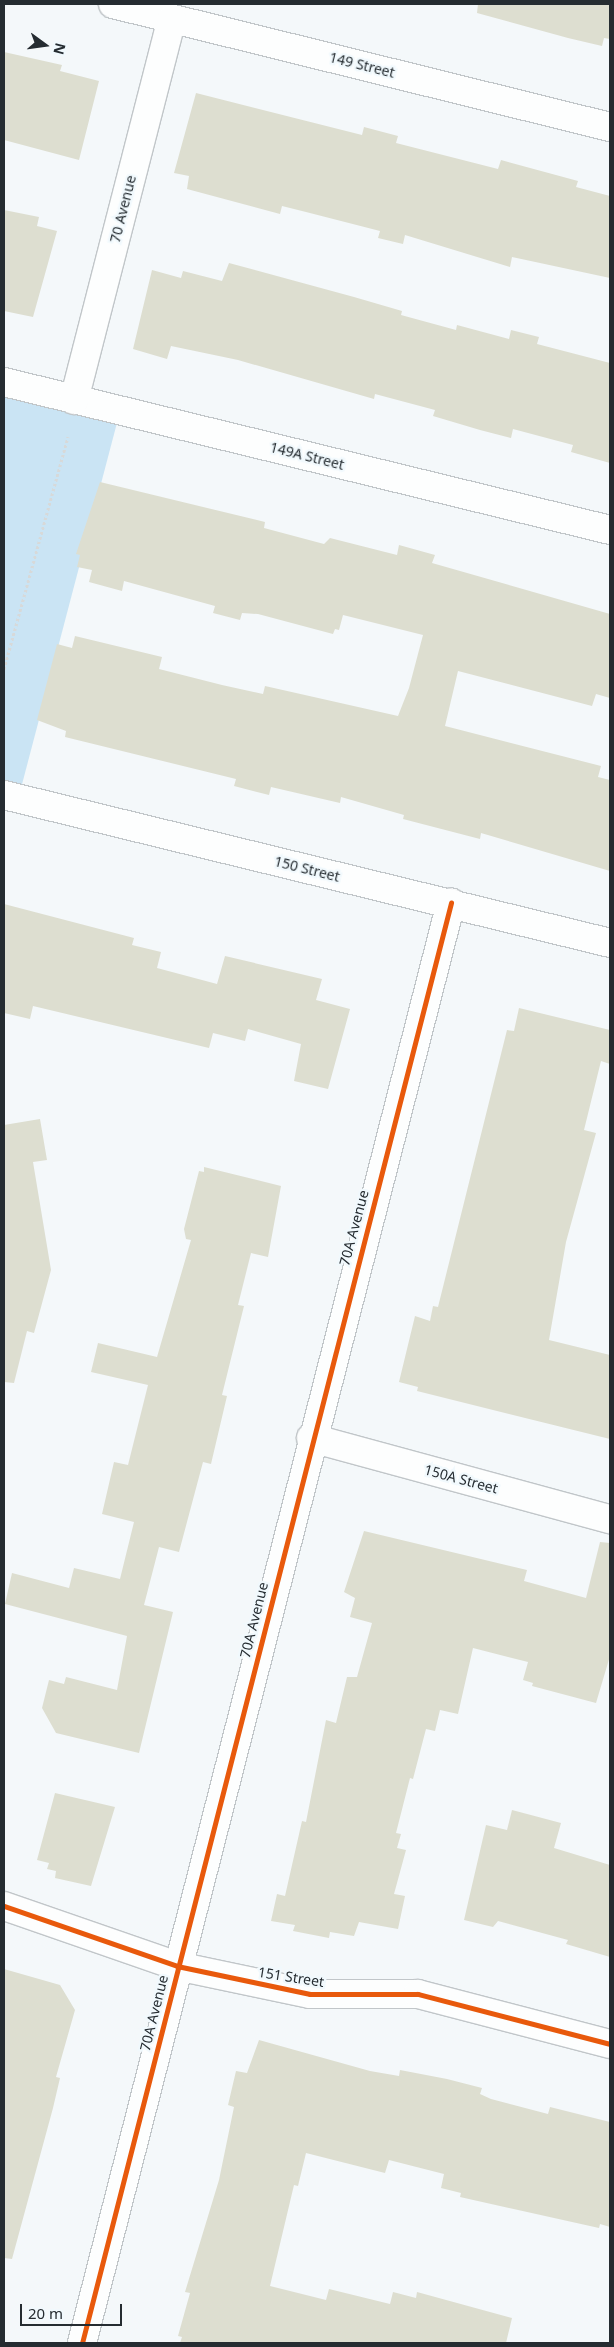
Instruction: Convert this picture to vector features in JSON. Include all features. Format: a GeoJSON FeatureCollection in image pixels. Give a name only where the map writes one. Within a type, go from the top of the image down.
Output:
{"type":"FeatureCollection","features":[{"type":"Feature","properties":{"kind":"street","name":"149 Street"},"geometry":{"type":"LineString","coordinates":[[113,4],[610,126]]}},
{"type":"Feature","properties":{"kind":"street","name":"70 Avenue"},"geometry":{"type":"LineString","coordinates":[[74,400],[172,18]]}},
{"type":"Feature","properties":{"kind":"street","name":"149A Street"},"geometry":{"type":"LineString","coordinates":[[4,382],[610,530]]}},
{"type":"Feature","properties":{"kind":"street","name":"150 Street"},"geometry":{"type":"LineString","coordinates":[[4,794],[610,943]]}},
{"type":"Feature","properties":{"kind":"street","name":"70A Avenue"},"geometry":{"type":"LineString","coordinates":[[82,2343],[311,1438],[450,904]]}},
{"type":"Feature","properties":{"kind":"street","name":"150A Street"},"geometry":{"type":"LineString","coordinates":[[311,1438],[610,1519]]}},
{"type":"Feature","properties":{"kind":"street","name":"151 Street"},"geometry":{"type":"LineString","coordinates":[[4,1906],[177,1966],[310,1994],[418,1994],[610,2044]]}},
{"type":"Feature","properties":{"kind":"path"},"geometry":{"type":"LineString","coordinates":[[4,669],[68,437]]}},
{"type":"Feature","properties":{"kind":"shaded area"},"geometry":{"type":"Polygon","coordinates":[[[4,388],[118,419],[20,792],[4,787],[4,388]]]}},
{"type":"Feature","properties":{"kind":"building"},"geometry":{"type":"Polygon","coordinates":[[[478,4],[610,4],[610,39],[604,38],[602,46],[568,38],[477,13],[478,4]]]}},
{"type":"Feature","properties":{"kind":"building"},"geometry":{"type":"Polygon","coordinates":[[[4,52],[62,65],[60,71],[99,81],[79,160],[4,140],[4,52]]]}},
{"type":"Feature","properties":{"kind":"building"},"geometry":{"type":"Polygon","coordinates":[[[196,93],[362,135],[364,127],[398,136],[396,143],[498,169],[501,160],[578,181],[576,187],[610,196],[610,278],[512,257],[510,267],[405,235],[403,244],[378,238],[380,231],[306,212],[282,206],[280,214],[187,189],[189,176],[174,173],[196,93]]]}},
{"type":"Feature","properties":{"kind":"building"},"geometry":{"type":"Polygon","coordinates":[[[4,210],[39,217],[37,226],[57,231],[33,317],[4,311],[4,210]]]}},
{"type":"Feature","properties":{"kind":"building"},"geometry":{"type":"Polygon","coordinates":[[[229,263],[402,311],[401,315],[456,330],[457,325],[509,339],[511,330],[539,337],[537,344],[610,363],[610,463],[571,452],[573,445],[513,429],[511,438],[433,416],[435,410],[375,394],[374,399],[238,360],[171,346],[167,359],[133,349],[152,270],[181,278],[183,271],[222,281],[229,263]]]}},
{"type":"Feature","properties":{"kind":"building"},"geometry":{"type":"Polygon","coordinates":[[[100,482],[265,522],[264,528],[324,544],[330,538],[397,555],[399,545],[435,555],[432,563],[610,614],[610,698],[596,694],[592,706],[458,671],[445,726],[601,766],[598,777],[610,780],[610,871],[481,833],[480,839],[403,819],[404,815],[341,797],[340,803],[271,787],[269,795],[234,786],[236,779],[65,737],[66,731],[37,720],[57,644],[72,648],[75,636],[162,657],[159,669],[222,685],[263,694],[265,686],[398,716],[409,688],[423,635],[343,615],[339,630],[335,629],[333,634],[258,614],[242,613],[240,620],[213,613],[215,606],[124,581],[122,591],[89,582],[92,570],[77,567],[80,555],[76,554],[100,482]]]}},
{"type":"Feature","properties":{"kind":"building"},"geometry":{"type":"Polygon","coordinates":[[[4,904],[134,938],[132,945],[161,952],[157,968],[217,984],[225,956],[322,979],[316,1000],[350,1009],[328,1089],[294,1081],[301,1044],[248,1029],[245,1041],[213,1033],[209,1048],[33,1006],[30,1019],[4,1013],[4,904]]]}},
{"type":"Feature","properties":{"kind":"building"},"geometry":{"type":"Polygon","coordinates":[[[519,1008],[610,1030],[610,1064],[601,1061],[584,1130],[596,1133],[566,1242],[549,1340],[610,1355],[610,1439],[417,1391],[418,1387],[399,1382],[415,1316],[430,1321],[433,1306],[438,1307],[507,1030],[514,1031],[519,1008]]]}},
{"type":"Feature","properties":{"kind":"building"},"geometry":{"type":"Polygon","coordinates":[[[40,1119],[47,1160],[33,1162],[51,1270],[34,1333],[27,1331],[14,1383],[4,1382],[4,1125],[40,1119]]]}},
{"type":"Feature","properties":{"kind":"building"},"geometry":{"type":"Polygon","coordinates":[[[204,1167],[281,1186],[268,1257],[251,1253],[238,1305],[244,1306],[222,1395],[227,1396],[211,1464],[203,1462],[179,1552],[159,1547],[144,1605],[173,1612],[139,1753],[56,1733],[42,1708],[49,1680],[64,1684],[66,1677],[117,1690],[127,1636],[5,1604],[12,1573],[69,1588],[74,1568],[120,1579],[134,1522],[102,1514],[114,1462],[128,1465],[148,1385],[91,1372],[98,1343],[157,1357],[191,1240],[186,1239],[184,1229],[199,1171],[204,1172],[204,1167]]]}},
{"type":"Feature","properties":{"kind":"building"},"geometry":{"type":"Polygon","coordinates":[[[364,1531],[527,1570],[524,1581],[586,1598],[600,1542],[610,1543],[610,1656],[596,1703],[532,1686],[533,1683],[523,1680],[528,1662],[473,1648],[458,1714],[440,1710],[435,1731],[426,1729],[413,1779],[410,1778],[396,1833],[401,1834],[397,1848],[406,1850],[394,1894],[405,1896],[398,1929],[359,1922],[354,1936],[330,1932],[329,1938],[293,1931],[295,1925],[271,1921],[277,1894],[285,1896],[302,1821],[306,1822],[326,1720],[336,1723],[347,1677],[357,1677],[372,1623],[350,1617],[355,1598],[344,1592],[364,1531]]]}},
{"type":"Feature","properties":{"kind":"building"},"geometry":{"type":"Polygon","coordinates":[[[55,1793],[115,1807],[91,1886],[55,1878],[56,1871],[47,1869],[49,1863],[37,1860],[55,1793]]]}},
{"type":"Feature","properties":{"kind":"building"},"geometry":{"type":"Polygon","coordinates":[[[512,1810],[561,1823],[554,1848],[610,1865],[610,1957],[566,1944],[568,1940],[498,1921],[493,1927],[464,1920],[486,1825],[507,1830],[512,1810]]]}},
{"type":"Feature","properties":{"kind":"building"},"geometry":{"type":"Polygon","coordinates":[[[4,1969],[60,1985],[75,2010],[56,2077],[60,2078],[53,2108],[12,2259],[4,2258],[4,1969]]]}},
{"type":"Feature","properties":{"kind":"building"},"geometry":{"type":"Polygon","coordinates":[[[259,2040],[370,2071],[399,2076],[400,2070],[447,2079],[482,2088],[480,2094],[491,2099],[548,2114],[550,2107],[610,2122],[610,2227],[600,2224],[599,2228],[460,2197],[461,2193],[441,2188],[444,2174],[389,2160],[385,2173],[306,2153],[298,2186],[294,2185],[270,2286],[326,2300],[329,2289],[390,2304],[393,2292],[416,2298],[417,2292],[512,2318],[506,2343],[180,2343],[182,2337],[178,2336],[190,2293],[185,2292],[219,2180],[234,2107],[228,2105],[236,2071],[247,2073],[259,2040]]]}},
{"type":"Feature","properties":{"kind":"cycle path"},"geometry":{"type":"LineString","coordinates":[[82,2343],[451,903]]}},
{"type":"Feature","properties":{"kind":"cycle path"},"geometry":{"type":"LineString","coordinates":[[4,1906],[177,1966],[310,1994],[418,1994],[610,2044]]}}]}
